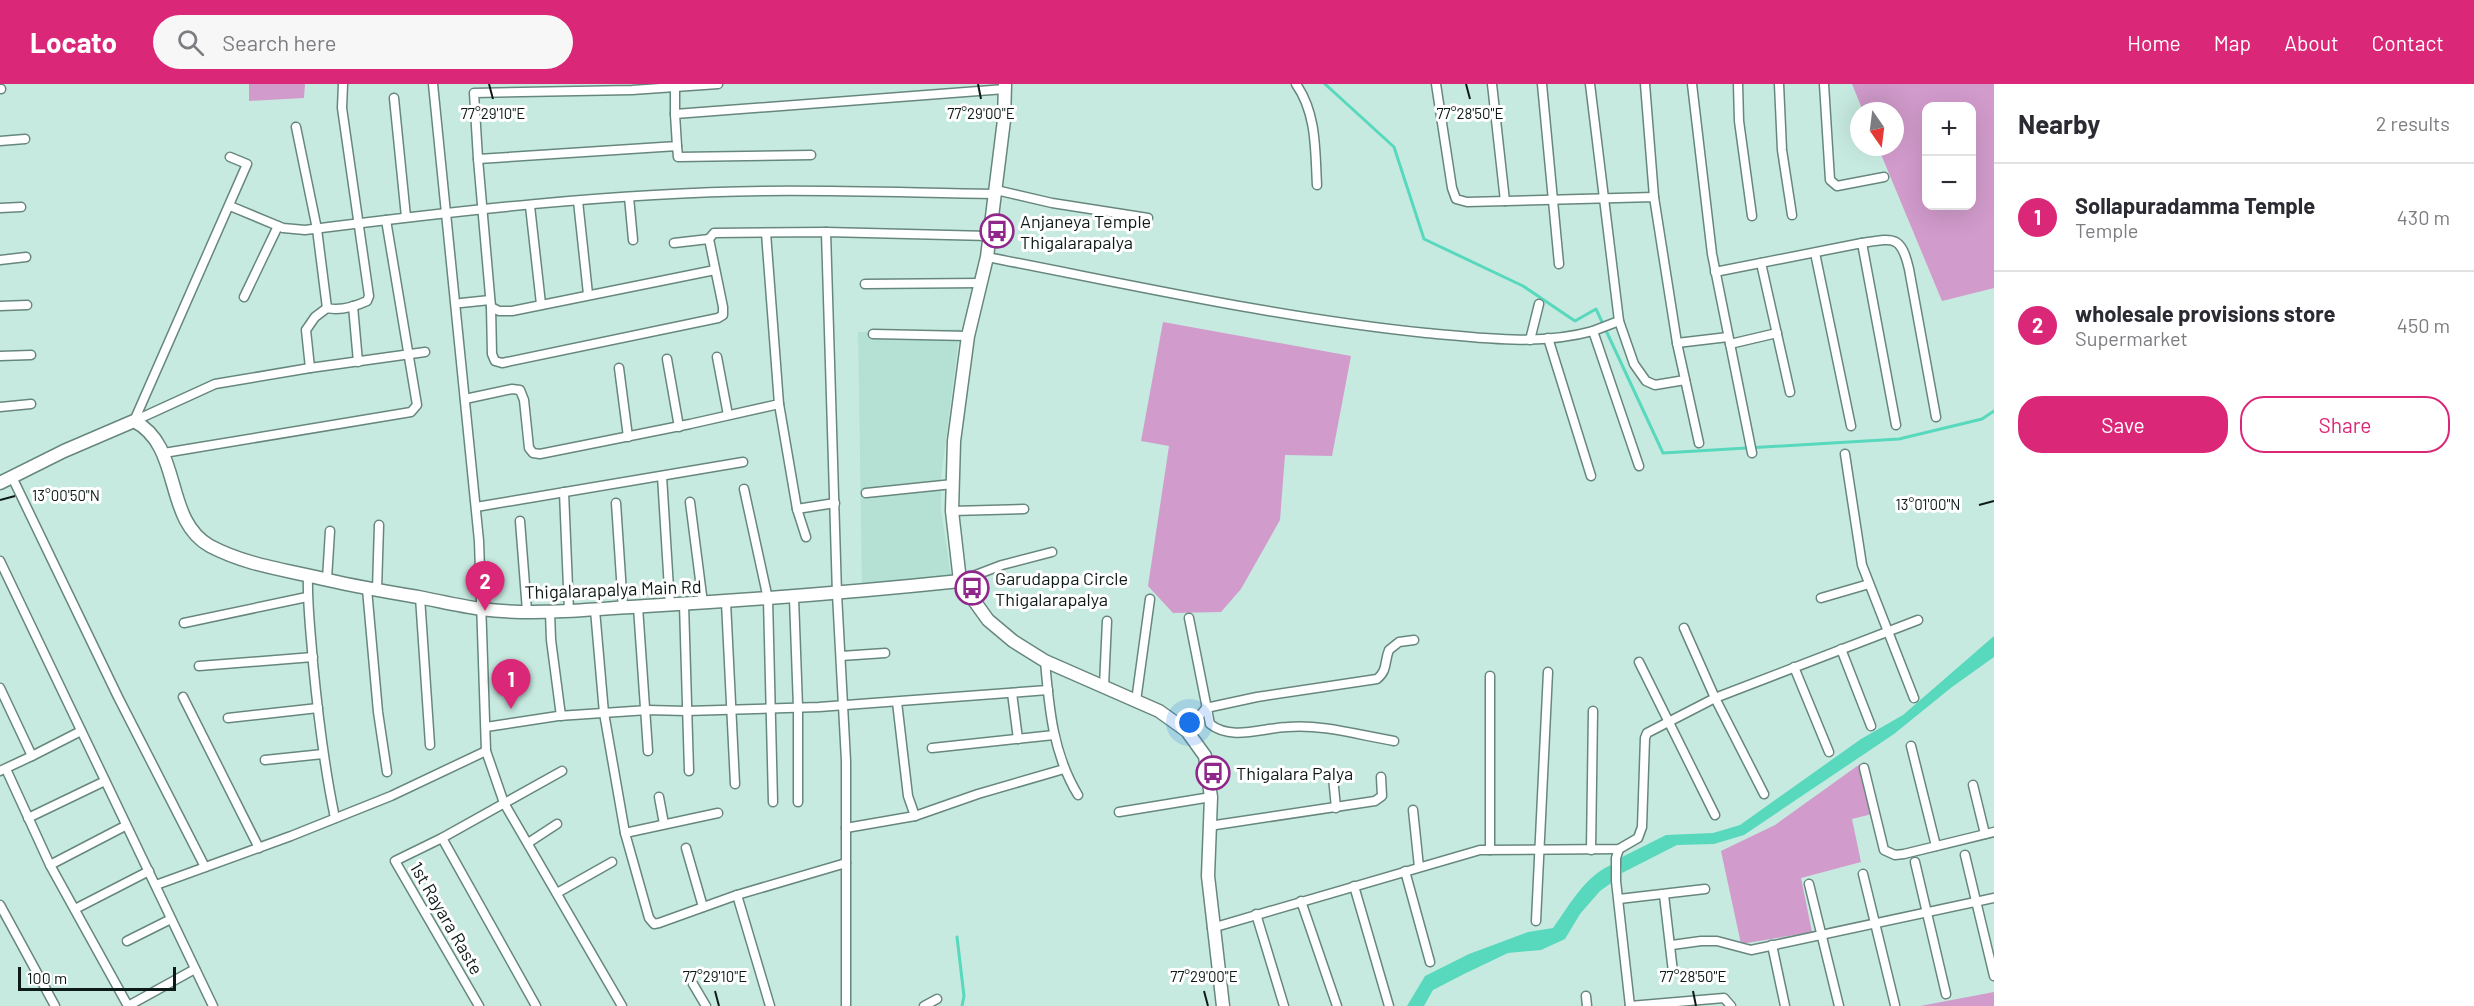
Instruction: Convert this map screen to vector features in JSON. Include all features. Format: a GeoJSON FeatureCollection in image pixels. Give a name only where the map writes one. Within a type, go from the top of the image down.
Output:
{"type":"FeatureCollection","features":[{"type":"Feature","properties":{"kind":"main road"},"geometry":{"type":"LineString","coordinates":[[1005,86],[1004,120],[987,257],[968,336],[954,441],[952,511],[960,581],[988,620],[1013,641],[1045,660],[1159,711],[1187,731],[1205,756],[1211,796],[1208,876],[1212,928],[1223,1006]]}},
{"type":"Feature","properties":{"kind":"main road"},"geometry":{"type":"LineString","coordinates":[[3,481],[134,421]]}},
{"type":"Feature","properties":{"kind":"main road","name":"Thigalarapalya Main Rd"},"geometry":{"type":"LineString","coordinates":[[134,421],[154,437],[164,453],[179,505],[196,535],[209,545],[241,560],[372,590],[482,609],[550,612],[794,598],[960,581]]}},
{"type":"Feature","properties":{"kind":"street"},"geometry":{"type":"LineString","coordinates":[[310,368],[306,330],[315,317],[327,308],[353,306],[368,301],[369,296],[342,108],[343,84]]}},
{"type":"Feature","properties":{"kind":"street"},"geometry":{"type":"LineString","coordinates":[[433,84],[476,507],[482,609],[486,751],[504,803],[622,1006]]}},
{"type":"Feature","properties":{"kind":"street"},"geometry":{"type":"LineString","coordinates":[[709,238],[723,307],[723,315],[718,318],[502,363],[495,361],[492,354],[474,93],[583,87],[718,84]]}},
{"type":"Feature","properties":{"kind":"street"},"geometry":{"type":"LineString","coordinates":[[1296,84],[1311,116],[1315,137],[1317,185]]}},
{"type":"Feature","properties":{"kind":"street"},"geometry":{"type":"LineString","coordinates":[[1436,84],[1452,188],[1456,199],[1467,202],[1654,197]]}},
{"type":"Feature","properties":{"kind":"street"},"geometry":{"type":"LineString","coordinates":[[1492,84],[1505,201]]}},
{"type":"Feature","properties":{"kind":"street"},"geometry":{"type":"LineString","coordinates":[[1542,84],[1559,264]]}},
{"type":"Feature","properties":{"kind":"street"},"geometry":{"type":"LineString","coordinates":[[1590,84],[1619,321],[1634,364],[1646,381],[1655,385],[1686,380]]}},
{"type":"Feature","properties":{"kind":"street"},"geometry":{"type":"LineString","coordinates":[[1645,84],[1654,197],[1677,343],[1699,443]]}},
{"type":"Feature","properties":{"kind":"street"},"geometry":{"type":"LineString","coordinates":[[1692,84],[1715,272],[1752,453]]}},
{"type":"Feature","properties":{"kind":"street"},"geometry":{"type":"LineString","coordinates":[[1738,84],[1738,122],[1752,216]]}},
{"type":"Feature","properties":{"kind":"street"},"geometry":{"type":"LineString","coordinates":[[1779,84],[1782,150],[1792,215]]}},
{"type":"Feature","properties":{"kind":"street"},"geometry":{"type":"LineString","coordinates":[[1824,84],[1830,180],[1837,186],[1884,177]]}},
{"type":"Feature","properties":{"kind":"street"},"geometry":{"type":"LineString","coordinates":[[675,86],[678,157],[811,155]]}},
{"type":"Feature","properties":{"kind":"street"},"geometry":{"type":"LineString","coordinates":[[675,114],[1005,86]]}},
{"type":"Feature","properties":{"kind":"street"},"geometry":{"type":"LineString","coordinates":[[394,98],[406,217]]}},
{"type":"Feature","properties":{"kind":"street"},"geometry":{"type":"LineString","coordinates":[[296,126],[316,229],[327,308]]}},
{"type":"Feature","properties":{"kind":"street"},"geometry":{"type":"LineString","coordinates":[[0,141],[25,139]]}},
{"type":"Feature","properties":{"kind":"street"},"geometry":{"type":"LineString","coordinates":[[478,159],[677,146]]}},
{"type":"Feature","properties":{"kind":"street"},"geometry":{"type":"LineString","coordinates":[[134,421],[247,164],[230,157]]}},
{"type":"Feature","properties":{"kind":"street"},"geometry":{"type":"LineString","coordinates":[[230,206],[279,226],[305,230],[445,212],[629,197],[762,191],[996,192],[1148,218]]}},
{"type":"Feature","properties":{"kind":"street"},"geometry":{"type":"LineString","coordinates":[[629,197],[633,240]]}},
{"type":"Feature","properties":{"kind":"street"},"geometry":{"type":"LineString","coordinates":[[578,201],[588,294]]}},
{"type":"Feature","properties":{"kind":"street"},"geometry":{"type":"LineString","coordinates":[[530,206],[541,304]]}},
{"type":"Feature","properties":{"kind":"street"},"geometry":{"type":"LineString","coordinates":[[0,208],[21,207]]}},
{"type":"Feature","properties":{"kind":"street"},"geometry":{"type":"LineString","coordinates":[[164,453],[411,412],[417,405],[386,220]]}},
{"type":"Feature","properties":{"kind":"street"},"geometry":{"type":"LineString","coordinates":[[244,297],[279,226]]}},
{"type":"Feature","properties":{"kind":"street"},"geometry":{"type":"LineString","coordinates":[[674,243],[709,238],[714,233],[826,232],[990,236]]}},
{"type":"Feature","properties":{"kind":"street"},"geometry":{"type":"LineString","coordinates":[[826,232],[837,594],[844,705],[846,1006]]}},
{"type":"Feature","properties":{"kind":"street"},"geometry":{"type":"LineString","coordinates":[[766,233],[779,404],[797,509],[806,537]]}},
{"type":"Feature","properties":{"kind":"street"},"geometry":{"type":"LineString","coordinates":[[1715,272],[1862,243],[1896,241],[1904,248],[1936,417]]}},
{"type":"Feature","properties":{"kind":"street"},"geometry":{"type":"LineString","coordinates":[[1862,243],[1896,425]]}},
{"type":"Feature","properties":{"kind":"street"},"geometry":{"type":"LineString","coordinates":[[1815,253],[1851,426]]}},
{"type":"Feature","properties":{"kind":"street"},"geometry":{"type":"LineString","coordinates":[[0,260],[26,257]]}},
{"type":"Feature","properties":{"kind":"street"},"geometry":{"type":"LineString","coordinates":[[987,257],[1256,308],[1375,327],[1515,341],[1597,330],[1619,321]]}},
{"type":"Feature","properties":{"kind":"street"},"geometry":{"type":"LineString","coordinates":[[1761,263],[1790,392]]}},
{"type":"Feature","properties":{"kind":"street"},"geometry":{"type":"LineString","coordinates":[[461,303],[490,303],[499,311],[512,311],[715,270]]}},
{"type":"Feature","properties":{"kind":"street"},"geometry":{"type":"LineString","coordinates":[[866,284],[981,283]]}},
{"type":"Feature","properties":{"kind":"street"},"geometry":{"type":"LineString","coordinates":[[1530,340],[1539,304]]}},
{"type":"Feature","properties":{"kind":"street"},"geometry":{"type":"LineString","coordinates":[[0,306],[27,305]]}},
{"type":"Feature","properties":{"kind":"street"},"geometry":{"type":"LineString","coordinates":[[353,306],[358,362]]}},
{"type":"Feature","properties":{"kind":"street"},"geometry":{"type":"LineString","coordinates":[[1597,330],[1639,466]]}},
{"type":"Feature","properties":{"kind":"street"},"geometry":{"type":"LineString","coordinates":[[1677,343],[1729,340],[1777,333]]}},
{"type":"Feature","properties":{"kind":"street"},"geometry":{"type":"LineString","coordinates":[[873,334],[968,336]]}},
{"type":"Feature","properties":{"kind":"street"},"geometry":{"type":"LineString","coordinates":[[1548,338],[1591,476]]}},
{"type":"Feature","properties":{"kind":"street"},"geometry":{"type":"LineString","coordinates":[[134,421],[215,384],[426,352]]}},
{"type":"Feature","properties":{"kind":"street"},"geometry":{"type":"LineString","coordinates":[[0,356],[31,355]]}},
{"type":"Feature","properties":{"kind":"street"},"geometry":{"type":"LineString","coordinates":[[717,357],[728,415]]}},
{"type":"Feature","properties":{"kind":"street"},"geometry":{"type":"LineString","coordinates":[[667,359],[679,427]]}},
{"type":"Feature","properties":{"kind":"street"},"geometry":{"type":"LineString","coordinates":[[619,368],[627,437]]}},
{"type":"Feature","properties":{"kind":"street"},"geometry":{"type":"LineString","coordinates":[[465,399],[512,389],[519,390],[524,400],[529,448],[533,453],[540,454],[679,427],[779,404]]}},
{"type":"Feature","properties":{"kind":"street"},"geometry":{"type":"LineString","coordinates":[[0,407],[31,404]]}},
{"type":"Feature","properties":{"kind":"street"},"geometry":{"type":"LineString","coordinates":[[1845,454],[1862,565],[1914,698]]}},
{"type":"Feature","properties":{"kind":"street"},"geometry":{"type":"LineString","coordinates":[[476,507],[743,462]]}},
{"type":"Feature","properties":{"kind":"street"},"geometry":{"type":"LineString","coordinates":[[662,476],[670,605]]}},
{"type":"Feature","properties":{"kind":"street"},"geometry":{"type":"LineString","coordinates":[[3,481],[205,867]]}},
{"type":"Feature","properties":{"kind":"street"},"geometry":{"type":"LineString","coordinates":[[866,493],[953,484]]}},
{"type":"Feature","properties":{"kind":"street"},"geometry":{"type":"LineString","coordinates":[[744,489],[768,599],[772,802]]}},
{"type":"Feature","properties":{"kind":"street"},"geometry":{"type":"LineString","coordinates":[[564,492],[569,610]]}},
{"type":"Feature","properties":{"kind":"street"},"geometry":{"type":"LineString","coordinates":[[690,502],[703,603]]}},
{"type":"Feature","properties":{"kind":"street"},"geometry":{"type":"LineString","coordinates":[[616,503],[623,608]]}},
{"type":"Feature","properties":{"kind":"street"},"geometry":{"type":"LineString","coordinates":[[797,509],[835,503]]}},
{"type":"Feature","properties":{"kind":"street"},"geometry":{"type":"LineString","coordinates":[[952,511],[1024,509]]}},
{"type":"Feature","properties":{"kind":"street"},"geometry":{"type":"LineString","coordinates":[[520,521],[527,611]]}},
{"type":"Feature","properties":{"kind":"street"},"geometry":{"type":"LineString","coordinates":[[378,525],[372,590],[378,712],[387,772]]}},
{"type":"Feature","properties":{"kind":"street"},"geometry":{"type":"LineString","coordinates":[[327,579],[330,531]]}},
{"type":"Feature","properties":{"kind":"street"},"geometry":{"type":"LineString","coordinates":[[960,581],[1052,552]]}},
{"type":"Feature","properties":{"kind":"street"},"geometry":{"type":"LineString","coordinates":[[0,561],[213,1006]]}},
{"type":"Feature","properties":{"kind":"street"},"geometry":{"type":"LineString","coordinates":[[308,576],[307,597],[323,753],[335,818]]}},
{"type":"Feature","properties":{"kind":"street"},"geometry":{"type":"LineString","coordinates":[[1821,598],[1869,584]]}},
{"type":"Feature","properties":{"kind":"street"},"geometry":{"type":"LineString","coordinates":[[184,623],[307,597]]}},
{"type":"Feature","properties":{"kind":"street"},"geometry":{"type":"LineString","coordinates":[[420,597],[430,745]]}},
{"type":"Feature","properties":{"kind":"street"},"geometry":{"type":"LineString","coordinates":[[794,598],[798,707],[798,802]]}},
{"type":"Feature","properties":{"kind":"street"},"geometry":{"type":"LineString","coordinates":[[1136,701],[1150,599]]}},
{"type":"Feature","properties":{"kind":"street"},"geometry":{"type":"LineString","coordinates":[[726,602],[735,784]]}},
{"type":"Feature","properties":{"kind":"street"},"geometry":{"type":"LineString","coordinates":[[684,604],[689,771]]}},
{"type":"Feature","properties":{"kind":"street"},"geometry":{"type":"LineString","coordinates":[[638,607],[648,751]]}},
{"type":"Feature","properties":{"kind":"street"},"geometry":{"type":"LineString","coordinates":[[595,610],[604,713],[625,833],[649,918],[654,924],[737,895],[846,863]]}},
{"type":"Feature","properties":{"kind":"street"},"geometry":{"type":"LineString","coordinates":[[550,612],[551,640],[561,716]]}},
{"type":"Feature","properties":{"kind":"street"},"geometry":{"type":"LineString","coordinates":[[1189,618],[1210,724],[1219,731],[1233,733],[1286,727],[1320,727],[1394,741]]}},
{"type":"Feature","properties":{"kind":"street"},"geometry":{"type":"LineString","coordinates":[[1212,928],[1480,850],[1591,850],[1617,854],[1638,838],[1642,827],[1647,733],[1715,698],[1918,620]]}},
{"type":"Feature","properties":{"kind":"street"},"geometry":{"type":"LineString","coordinates":[[1104,686],[1107,621]]}},
{"type":"Feature","properties":{"kind":"street"},"geometry":{"type":"LineString","coordinates":[[1684,628],[1715,698],[1764,794]]}},
{"type":"Feature","properties":{"kind":"street"},"geometry":{"type":"LineString","coordinates":[[1187,731],[1206,708],[1257,697],[1377,679],[1386,667],[1389,650],[1399,642],[1414,640]]}},
{"type":"Feature","properties":{"kind":"street"},"geometry":{"type":"LineString","coordinates":[[1841,649],[1871,726]]}},
{"type":"Feature","properties":{"kind":"street"},"geometry":{"type":"LineString","coordinates":[[841,656],[885,653]]}},
{"type":"Feature","properties":{"kind":"street"},"geometry":{"type":"LineString","coordinates":[[198,666],[313,657]]}},
{"type":"Feature","properties":{"kind":"street"},"geometry":{"type":"LineString","coordinates":[[1045,660],[1054,735],[1064,769],[1078,795]]}},
{"type":"Feature","properties":{"kind":"street"},"geometry":{"type":"LineString","coordinates":[[1640,662],[1715,815]]}},
{"type":"Feature","properties":{"kind":"street"},"geometry":{"type":"LineString","coordinates":[[1794,668],[1829,752]]}},
{"type":"Feature","properties":{"kind":"street"},"geometry":{"type":"LineString","coordinates":[[1536,921],[1548,672]]}},
{"type":"Feature","properties":{"kind":"street"},"geometry":{"type":"LineString","coordinates":[[1490,676],[1490,850]]}},
{"type":"Feature","properties":{"kind":"street"},"geometry":{"type":"LineString","coordinates":[[0,688],[32,756]]}},
{"type":"Feature","properties":{"kind":"street"},"geometry":{"type":"LineString","coordinates":[[486,727],[561,716],[644,710],[770,709],[1048,690]]}},
{"type":"Feature","properties":{"kind":"street"},"geometry":{"type":"LineString","coordinates":[[1012,693],[1018,739]]}},
{"type":"Feature","properties":{"kind":"street"},"geometry":{"type":"LineString","coordinates":[[183,697],[259,848]]}},
{"type":"Feature","properties":{"kind":"street"},"geometry":{"type":"LineString","coordinates":[[897,702],[908,796],[915,816]]}},
{"type":"Feature","properties":{"kind":"street"},"geometry":{"type":"LineString","coordinates":[[228,718],[318,708]]}},
{"type":"Feature","properties":{"kind":"street"},"geometry":{"type":"LineString","coordinates":[[1591,850],[1593,711]]}},
{"type":"Feature","properties":{"kind":"street"},"geometry":{"type":"LineString","coordinates":[[81,732],[3,770],[50,865],[128,1006],[195,969]]}},
{"type":"Feature","properties":{"kind":"street"},"geometry":{"type":"LineString","coordinates":[[932,748],[1054,735]]}},
{"type":"Feature","properties":{"kind":"street"},"geometry":{"type":"LineString","coordinates":[[1911,746],[1936,846]]}},
{"type":"Feature","properties":{"kind":"street"},"geometry":{"type":"LineString","coordinates":[[156,885],[392,796],[486,751]]}},
{"type":"Feature","properties":{"kind":"street"},"geometry":{"type":"LineString","coordinates":[[266,760],[323,753]]}},
{"type":"Feature","properties":{"kind":"street"},"geometry":{"type":"LineString","coordinates":[[1864,768],[1884,850],[1895,855],[1989,833],[1972,785]]}},
{"type":"Feature","properties":{"kind":"street"},"geometry":{"type":"LineString","coordinates":[[846,828],[915,816],[1064,769]]}},
{"type":"Feature","properties":{"kind":"street","name":"1st Rayara Raste"},"geometry":{"type":"LineString","coordinates":[[479,1006],[395,861],[442,838],[562,771]]}},
{"type":"Feature","properties":{"kind":"street"},"geometry":{"type":"LineString","coordinates":[[1332,777],[1336,808]]}},
{"type":"Feature","properties":{"kind":"street"},"geometry":{"type":"LineString","coordinates":[[1209,826],[1336,808],[1380,799],[1381,777]]}},
{"type":"Feature","properties":{"kind":"street"},"geometry":{"type":"LineString","coordinates":[[28,818],[105,781]]}},
{"type":"Feature","properties":{"kind":"street"},"geometry":{"type":"LineString","coordinates":[[659,796],[664,824]]}},
{"type":"Feature","properties":{"kind":"street"},"geometry":{"type":"LineString","coordinates":[[1119,812],[1211,796]]}},
{"type":"Feature","properties":{"kind":"street"},"geometry":{"type":"LineString","coordinates":[[1413,810],[1419,867]]}},
{"type":"Feature","properties":{"kind":"street"},"geometry":{"type":"LineString","coordinates":[[625,833],[718,813]]}},
{"type":"Feature","properties":{"kind":"street"},"geometry":{"type":"LineString","coordinates":[[528,843],[557,824]]}},
{"type":"Feature","properties":{"kind":"street"},"geometry":{"type":"LineString","coordinates":[[50,865],[125,826]]}},
{"type":"Feature","properties":{"kind":"street"},"geometry":{"type":"LineString","coordinates":[[442,838],[536,1006]]}},
{"type":"Feature","properties":{"kind":"street"},"geometry":{"type":"LineString","coordinates":[[686,848],[703,907]]}},
{"type":"Feature","properties":{"kind":"street"},"geometry":{"type":"LineString","coordinates":[[1617,854],[1617,881],[1630,1006],[1724,998],[1731,1006]]}},
{"type":"Feature","properties":{"kind":"street"},"geometry":{"type":"LineString","coordinates":[[1965,855],[1994,976]]}},
{"type":"Feature","properties":{"kind":"street"},"geometry":{"type":"LineString","coordinates":[[557,893],[612,862]]}},
{"type":"Feature","properties":{"kind":"street"},"geometry":{"type":"LineString","coordinates":[[1915,862],[1946,994]]}},
{"type":"Feature","properties":{"kind":"street"},"geometry":{"type":"LineString","coordinates":[[75,909],[149,871]]}},
{"type":"Feature","properties":{"kind":"street"},"geometry":{"type":"LineString","coordinates":[[1405,871],[1430,962]]}},
{"type":"Feature","properties":{"kind":"street"},"geometry":{"type":"LineString","coordinates":[[1863,874],[1895,1005]]}},
{"type":"Feature","properties":{"kind":"street"},"geometry":{"type":"LineString","coordinates":[[1809,884],[1839,1006]]}},
{"type":"Feature","properties":{"kind":"street"},"geometry":{"type":"LineString","coordinates":[[1354,886],[1389,1006]]}},
{"type":"Feature","properties":{"kind":"street"},"geometry":{"type":"LineString","coordinates":[[1619,899],[1705,889]]}},
{"type":"Feature","properties":{"kind":"street"},"geometry":{"type":"LineString","coordinates":[[737,895],[770,1006]]}},
{"type":"Feature","properties":{"kind":"street"},"geometry":{"type":"LineString","coordinates":[[1664,895],[1674,972]]}},
{"type":"Feature","properties":{"kind":"street"},"geometry":{"type":"LineString","coordinates":[[1672,945],[1717,941],[1751,950],[1994,898]]}},
{"type":"Feature","properties":{"kind":"street"},"geometry":{"type":"LineString","coordinates":[[1301,901],[1337,1006]]}},
{"type":"Feature","properties":{"kind":"street"},"geometry":{"type":"LineString","coordinates":[[0,905],[55,1006]]}},
{"type":"Feature","properties":{"kind":"street"},"geometry":{"type":"LineString","coordinates":[[1257,914],[1284,1006]]}},
{"type":"Feature","properties":{"kind":"street"},"geometry":{"type":"LineString","coordinates":[[127,941],[171,919]]}},
{"type":"Feature","properties":{"kind":"street"},"geometry":{"type":"LineString","coordinates":[[1772,945],[1785,1006]]}},
{"type":"Feature","properties":{"kind":"street"},"geometry":{"type":"LineString","coordinates":[[693,984],[706,1006]]}},
{"type":"Feature","properties":{"kind":"street"},"geometry":{"type":"LineString","coordinates":[[1586,996],[1587,1006]]}},
{"type":"Feature","properties":{"kind":"street"},"geometry":{"type":"LineString","coordinates":[[924,1006],[937,999]]}},
{"type":"Feature","properties":{"kind":"shaded area"},"geometry":{"type":"Polygon","coordinates":[[[249,84],[305,84],[304,98],[249,101],[249,84]]]}},
{"type":"Feature","properties":{"kind":"shaded area"},"geometry":{"type":"Polygon","coordinates":[[[1852,84],[1994,84],[1994,288],[1942,301],[1882,156],[1904,156],[1904,102],[1859,102],[1852,84]]]}},
{"type":"Feature","properties":{"kind":"shaded area"},"geometry":{"type":"Polygon","coordinates":[[[1163,322],[1351,356],[1332,456],[1285,455],[1280,520],[1241,589],[1221,612],[1173,613],[1148,586],[1169,446],[1141,441],[1163,322]]]}},
{"type":"Feature","properties":{"kind":"shaded area"},"geometry":{"type":"Polygon","coordinates":[[[960,329],[941,478],[941,510],[951,576],[862,585],[858,332],[960,329]]]}},
{"type":"Feature","properties":{"kind":"shaded area"},"geometry":{"type":"Polygon","coordinates":[[[1994,636],[1994,657],[1952,687],[1894,734],[1744,835],[1714,844],[1677,845],[1622,873],[1620,858],[1666,835],[1713,833],[1740,825],[1861,739],[1903,715],[1994,636]]]}},
{"type":"Feature","properties":{"kind":"shaded area"},"geometry":{"type":"Polygon","coordinates":[[[1860,764],[1872,814],[1852,819],[1861,862],[1801,878],[1812,932],[1741,944],[1721,851],[1775,825],[1860,764]]]}},
{"type":"Feature","properties":{"kind":"shaded area"},"geometry":{"type":"Polygon","coordinates":[[[1611,865],[1614,881],[1600,891],[1580,914],[1565,939],[1541,950],[1508,953],[1433,990],[1424,1006],[1407,1006],[1425,976],[1469,954],[1528,932],[1553,928],[1585,884],[1611,865]]]}},
{"type":"Feature","properties":{"kind":"shaded area"},"geometry":{"type":"Polygon","coordinates":[[[1994,992],[1994,1006],[1920,1006],[1994,992]]]}},
{"type":"Feature","properties":{"kind":"waterway"},"geometry":{"type":"LineString","coordinates":[[1325,84],[1394,147],[1424,239],[1523,286],[1575,321],[1596,309],[1663,453],[1899,439],[1982,419],[1994,411]]}},
{"type":"Feature","properties":{"kind":"waterway"},"geometry":{"type":"LineString","coordinates":[[957,937],[964,996],[962,1006]]}},
{"type":"Feature","properties":{"kind":"place","name":"Anjaneya Temple Thigalarapalya"},"geometry":{"type":"Point","coordinates":[997,231]}},
{"type":"Feature","properties":{"kind":"place","name":"Garudappa Circle Thigalarapalya"},"geometry":{"type":"Point","coordinates":[972,588]}},
{"type":"Feature","properties":{"kind":"place","name":"wholesale provisions store"},"geometry":{"type":"Point","coordinates":[485,611]}},
{"type":"Feature","properties":{"kind":"place","name":"Sollapuradamma Temple"},"geometry":{"type":"Point","coordinates":[511,709]}},
{"type":"Feature","properties":{"kind":"place","name":"Thigalara Palya"},"geometry":{"type":"Point","coordinates":[1213,773]}}]}
